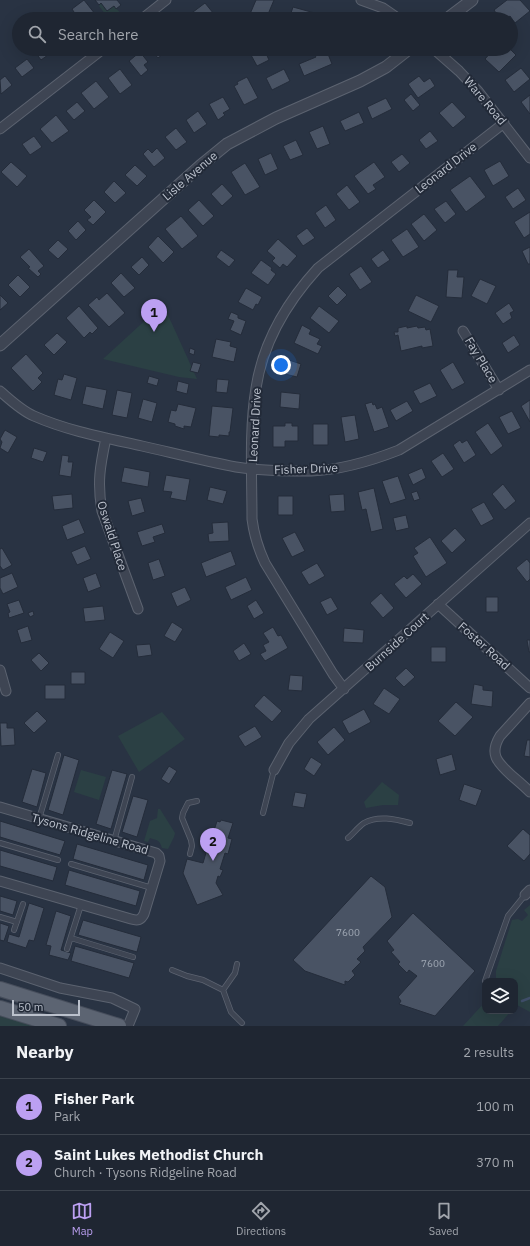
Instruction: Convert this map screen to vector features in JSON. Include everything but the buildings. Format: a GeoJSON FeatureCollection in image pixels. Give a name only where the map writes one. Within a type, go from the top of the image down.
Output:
{"type":"FeatureCollection","features":[{"type":"Feature","properties":{"kind":"main road"},"geometry":{"type":"LineString","coordinates":[[0,989],[119,1026]]}},
{"type":"Feature","properties":{"kind":"main road"},"geometry":{"type":"LineString","coordinates":[[0,1008],[59,1026]]}},
{"type":"Feature","properties":{"kind":"street"},"geometry":{"type":"LineString","coordinates":[[151,12],[166,0]]}},
{"type":"Feature","properties":{"kind":"street"},"geometry":{"type":"LineString","coordinates":[[361,0],[383,8],[389,12]]}},
{"type":"Feature","properties":{"kind":"street"},"geometry":{"type":"LineString","coordinates":[[456,12],[472,0]]}},
{"type":"Feature","properties":{"kind":"street"},"geometry":{"type":"LineString","coordinates":[[0,129],[94,56]]}},
{"type":"Feature","properties":{"kind":"street","name":"Lisle Avenue"},"geometry":{"type":"LineString","coordinates":[[0,345],[200,166],[227,144],[271,121],[360,81],[386,67],[400,56]]}},
{"type":"Feature","properties":{"kind":"street","name":"Ware Road"},"geometry":{"type":"LineString","coordinates":[[442,56],[478,91],[530,158]]}},
{"type":"Feature","properties":{"kind":"street","name":"Leonard Drive"},"geometry":{"type":"LineString","coordinates":[[344,689],[333,674],[265,563],[254,533],[252,519],[252,415],[260,368],[275,328],[295,295],[318,268],[504,123]]}},
{"type":"Feature","properties":{"kind":"street","name":"Fay Place"},"geometry":{"type":"LineString","coordinates":[[463,331],[499,390]]}},
{"type":"Feature","properties":{"kind":"street","name":"Fisher Drive"},"geometry":{"type":"LineString","coordinates":[[0,391],[33,416],[106,438],[236,467],[305,471],[334,469],[354,465],[399,450],[530,370]]}},
{"type":"Feature","properties":{"kind":"street","name":"Oswald Place"},"geometry":{"type":"LineString","coordinates":[[106,438],[98,478],[102,511],[138,609]]}},
{"type":"Feature","properties":{"kind":"street","name":"Burnside Court"},"geometry":{"type":"LineString","coordinates":[[274,770],[289,743],[309,719],[530,522]]}},
{"type":"Feature","properties":{"kind":"street","name":"Foster Road"},"geometry":{"type":"LineString","coordinates":[[438,604],[530,688]]}},
{"type":"Feature","properties":{"kind":"street"},"geometry":{"type":"LineString","coordinates":[[0,670],[6,691]]}},
{"type":"Feature","properties":{"kind":"street"},"geometry":{"type":"LineString","coordinates":[[530,703],[500,736],[491,752],[498,762],[530,792]]}},
{"type":"Feature","properties":{"kind":"street","name":"Tysons Ridgeline Road"},"geometry":{"type":"LineString","coordinates":[[0,807],[156,853],[159,856],[160,861],[144,914],[141,919],[138,920],[130,919],[0,881]]}},
{"type":"Feature","properties":{"kind":"street"},"geometry":{"type":"LineString","coordinates":[[0,968],[60,988],[112,998],[135,1009],[128,1026]]}},
{"type":"Feature","properties":{"kind":"lane"},"geometry":{"type":"LineString","coordinates":[[39,818],[58,755]]}},
{"type":"Feature","properties":{"kind":"lane"},"geometry":{"type":"LineString","coordinates":[[263,813],[274,770]]}},
{"type":"Feature","properties":{"kind":"lane"},"geometry":{"type":"LineString","coordinates":[[114,841],[132,777]]}},
{"type":"Feature","properties":{"kind":"lane"},"geometry":{"type":"LineString","coordinates":[[190,854],[192,846],[191,840],[182,818],[188,803],[197,801]]}},
{"type":"Feature","properties":{"kind":"lane"},"geometry":{"type":"LineString","coordinates":[[348,838],[364,823],[380,818],[395,819],[410,823]]}},
{"type":"Feature","properties":{"kind":"lane"},"geometry":{"type":"LineString","coordinates":[[0,843],[58,860]]}},
{"type":"Feature","properties":{"kind":"lane"},"geometry":{"type":"LineString","coordinates":[[71,864],[152,888]]}},
{"type":"Feature","properties":{"kind":"lane"},"geometry":{"type":"LineString","coordinates":[[486,978],[508,916],[527,893]]}},
{"type":"Feature","properties":{"kind":"lane"},"geometry":{"type":"LineString","coordinates":[[14,930],[23,904]]}},
{"type":"Feature","properties":{"kind":"lane"},"geometry":{"type":"LineString","coordinates":[[67,949],[81,905]]}},
{"type":"Feature","properties":{"kind":"lane"},"geometry":{"type":"LineString","coordinates":[[0,917],[17,922]]}},
{"type":"Feature","properties":{"kind":"lane"},"geometry":{"type":"LineString","coordinates":[[71,938],[133,957]]}},
{"type":"Feature","properties":{"kind":"lane"},"geometry":{"type":"LineString","coordinates":[[223,990],[235,972],[237,964]]}},
{"type":"Feature","properties":{"kind":"lane"},"geometry":{"type":"LineString","coordinates":[[172,970],[203,980],[223,990],[231,1012],[242,1023]]}},
{"type":"Feature","properties":{"kind":"green space"},"geometry":{"type":"Polygon","coordinates":[[[101,3],[107,11],[114,6],[120,12],[104,12],[99,6],[101,3]]]}},
{"type":"Feature","properties":{"kind":"green space"},"geometry":{"type":"Polygon","coordinates":[[[163,304],[197,379],[179,377],[103,359],[163,304]]]}},
{"type":"Feature","properties":{"kind":"green space"},"geometry":{"type":"Polygon","coordinates":[[[162,712],[185,739],[139,772],[118,736],[162,712]]]}},
{"type":"Feature","properties":{"kind":"green space"},"geometry":{"type":"Polygon","coordinates":[[[81,770],[106,777],[99,800],[74,792],[81,770]]]}},
{"type":"Feature","properties":{"kind":"green space"},"geometry":{"type":"Polygon","coordinates":[[[382,782],[399,795],[398,805],[383,805],[366,808],[364,802],[382,782]]]}},
{"type":"Feature","properties":{"kind":"green space"},"geometry":{"type":"Polygon","coordinates":[[[158,809],[160,809],[175,833],[168,849],[162,848],[157,840],[150,838],[148,842],[144,841],[150,821],[157,818],[158,809]]]}},
{"type":"Feature","properties":{"kind":"green space"},"geometry":{"type":"Polygon","coordinates":[[[530,905],[530,1012],[518,1006],[518,978],[496,978],[496,971],[512,920],[518,919],[522,921],[528,915],[524,910],[530,905]]]}},
{"type":"Feature","properties":{"kind":"green space"},"geometry":{"type":"Polygon","coordinates":[[[482,1005],[482,1014],[508,1014],[498,1026],[463,1026],[482,1005]]]}},
{"type":"Feature","properties":{"kind":"green space"},"geometry":{"type":"Polygon","coordinates":[[[0,1015],[36,1026],[0,1026],[0,1015]]]}},
{"type":"Feature","properties":{"kind":"waterway"},"geometry":{"type":"LineString","coordinates":[[522,1001],[530,998]]}},
{"type":"Feature","properties":{"kind":"place","name":"Fisher Park"},"geometry":{"type":"Point","coordinates":[154,332]}},
{"type":"Feature","properties":{"kind":"place","name":"Saint Lukes Methodist Church"},"geometry":{"type":"Point","coordinates":[213,861]}}]}
